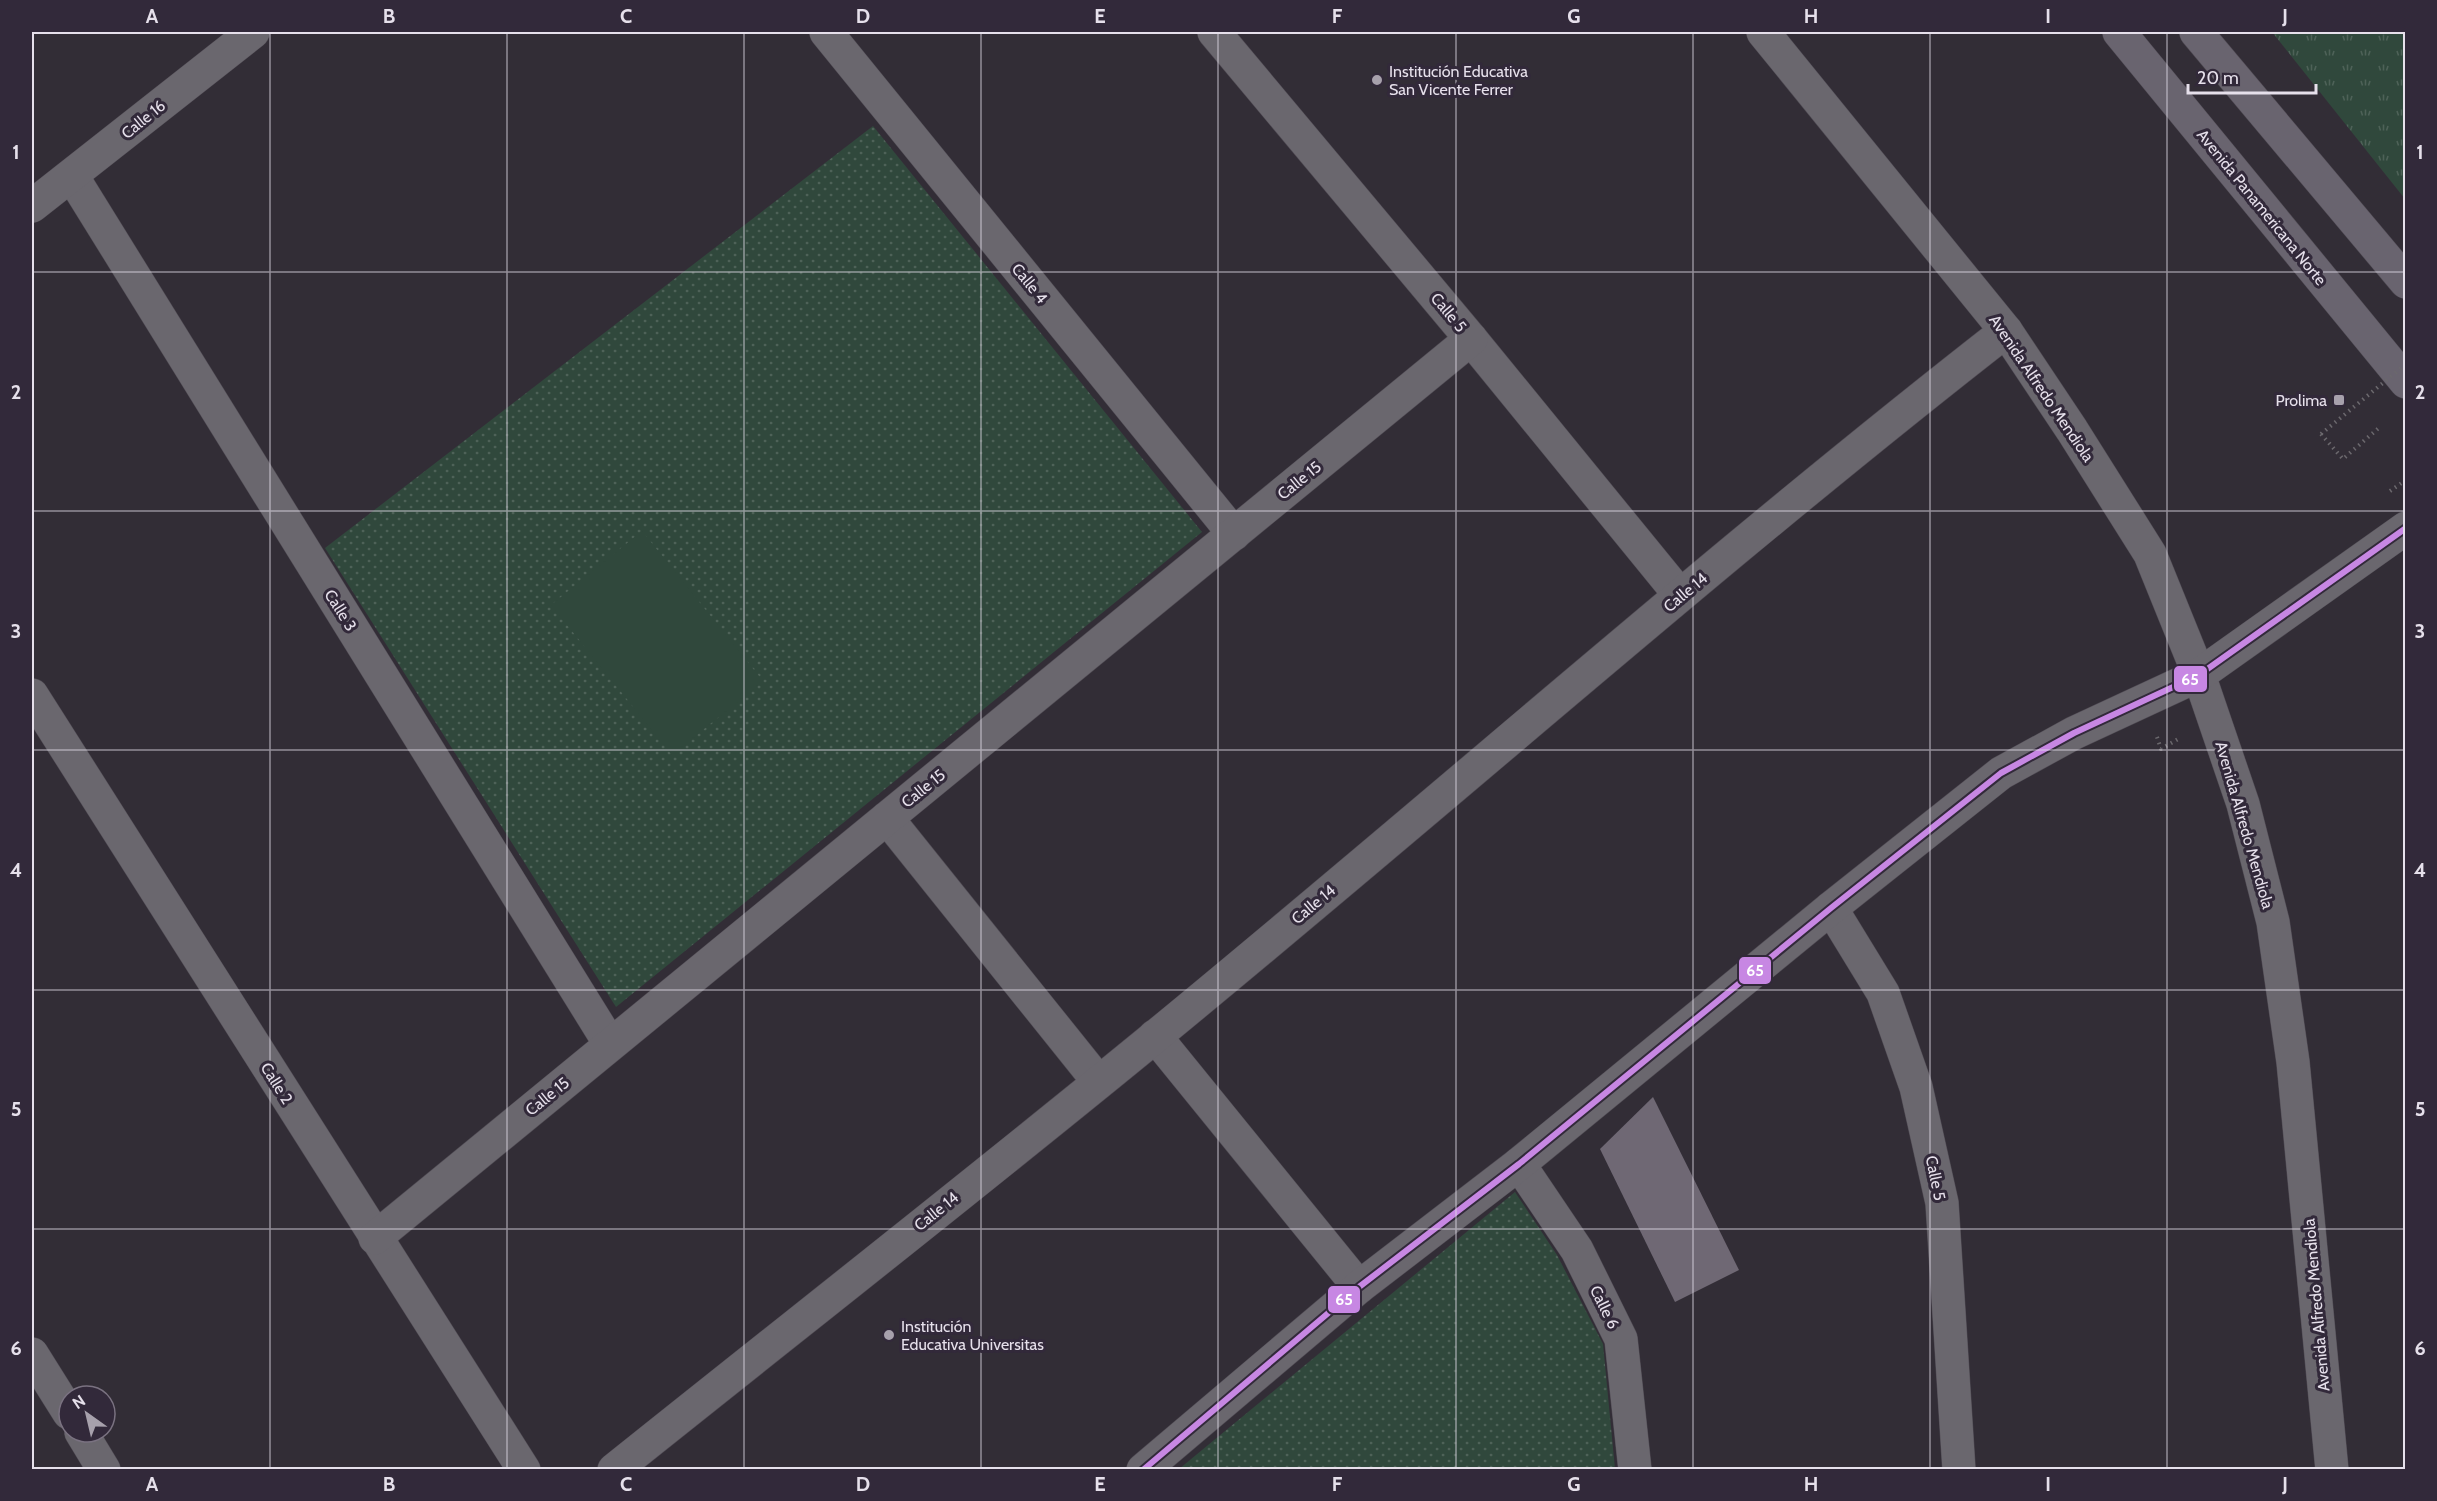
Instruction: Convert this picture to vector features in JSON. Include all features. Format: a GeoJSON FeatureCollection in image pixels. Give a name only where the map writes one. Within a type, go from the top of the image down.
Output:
{"type":"FeatureCollection","features":[{"type":"Feature","properties":{"kind":"highway","name":"Avenida Panamericana Norte"},"geometry":{"type":"LineString","coordinates":[[2119,32],[2406,382]]}},
{"type":"Feature","properties":{"kind":"highway"},"geometry":{"type":"LineString","coordinates":[[2196,32],[2406,282]]}},
{"type":"Feature","properties":{"kind":"street","name":"Calle 16"},"geometry":{"type":"LineString","coordinates":[[32,206],[253,32]]}},
{"type":"Feature","properties":{"kind":"street","name":"Calle 4"},"geometry":{"type":"LineString","coordinates":[[826,32],[1234,534]]}},
{"type":"Feature","properties":{"kind":"street","name":"Calle 5"},"geometry":{"type":"LineString","coordinates":[[1214,32],[1471,339],[1680,595]]}},
{"type":"Feature","properties":{"kind":"street","name":"Avenida Alfredo Mendiola"},"geometry":{"type":"LineString","coordinates":[[1762,32],[2006,331],[2150,554],[2199,675],[2243,804],[2273,922],[2293,1062],[2332,1470]]}},
{"type":"Feature","properties":{"kind":"street","name":"Calle 3"},"geometry":{"type":"LineString","coordinates":[[72,176],[610,1044]]}},
{"type":"Feature","properties":{"kind":"street","name":"Calle 14"},"geometry":{"type":"LineString","coordinates":[[614,1470],[1155,1036],[1680,595],[1900,413],[2006,331]]}},
{"type":"Feature","properties":{"kind":"street","name":"Calle 15"},"geometry":{"type":"LineString","coordinates":[[375,1238],[1471,339]]}},
{"type":"Feature","properties":{"kind":"street"},"geometry":{"type":"LineString","coordinates":[[1143,1470],[1359,1287],[1519,1164],[1831,908],[2001,773],[2074,733],[2199,675],[2406,528]]}},
{"type":"Feature","properties":{"kind":"street","name":"Calle 2"},"geometry":{"type":"LineString","coordinates":[[32,695],[524,1470]]}},
{"type":"Feature","properties":{"kind":"street"},"geometry":{"type":"LineString","coordinates":[[887,818],[1098,1081]]}},
{"type":"Feature","properties":{"kind":"street","name":"Calle 5"},"geometry":{"type":"LineString","coordinates":[[1831,908],[1883,993],[1916,1087],[1924,1122],[1942,1203],[1959,1470]]}},
{"type":"Feature","properties":{"kind":"street"},"geometry":{"type":"LineString","coordinates":[[1155,1036],[1359,1287]]}},
{"type":"Feature","properties":{"kind":"street","name":"Calle 6"},"geometry":{"type":"LineString","coordinates":[[1519,1164],[1577,1250],[1621,1339],[1635,1470]]}},
{"type":"Feature","properties":{"kind":"street"},"geometry":{"type":"LineString","coordinates":[[32,1354],[57,1394]]}},
{"type":"Feature","properties":{"kind":"street"},"geometry":{"type":"LineString","coordinates":[[88,1444],[104,1470]]}},
{"type":"Feature","properties":{"kind":"path"},"geometry":{"type":"LineString","coordinates":[[2381,426],[2343,459],[2321,434],[2406,364]]}},
{"type":"Feature","properties":{"kind":"path"},"geometry":{"type":"LineString","coordinates":[[2161,749],[2189,732]]}},
{"type":"Feature","properties":{"kind":"green space"},"geometry":{"type":"Polygon","coordinates":[[[2272,32],[2405,32],[2405,199],[2272,32]]]}},
{"type":"Feature","properties":{"kind":"green space"},"geometry":{"type":"Polygon","coordinates":[[[873,126],[1202,532],[616,1007],[325,548],[873,126]]]}},
{"type":"Feature","properties":{"kind":"green space"},"geometry":{"type":"Polygon","coordinates":[[[642,531],[763,681],[672,755],[551,605],[642,531]]]}},
{"type":"Feature","properties":{"kind":"green space"},"geometry":{"type":"Polygon","coordinates":[[[1515,1192],[1557,1255],[1603,1344],[1615,1469],[1179,1469],[1515,1192]]]}},
{"type":"Feature","properties":{"kind":"building"},"geometry":{"type":"Polygon","coordinates":[[[1653,1097],[1739,1270],[1675,1302],[1600,1149],[1653,1097]]]}},
{"type":"Feature","properties":{"kind":"transit line","name":"65"},"geometry":{"type":"LineString","coordinates":[[1143,1470],[1359,1287],[1519,1164],[1831,908],[2001,773],[2074,733],[2199,675],[2406,528]]}},
{"type":"Feature","properties":{"kind":"place","name":"Institución Educativa San Vicente Ferrer"},"geometry":{"type":"Point","coordinates":[1377,80]}},
{"type":"Feature","properties":{"kind":"place","name":"Prolima"},"geometry":{"type":"Point","coordinates":[2339,400]}},
{"type":"Feature","properties":{"kind":"place","name":"Institución Educativa Universitas"},"geometry":{"type":"Point","coordinates":[889,1335]}}]}
